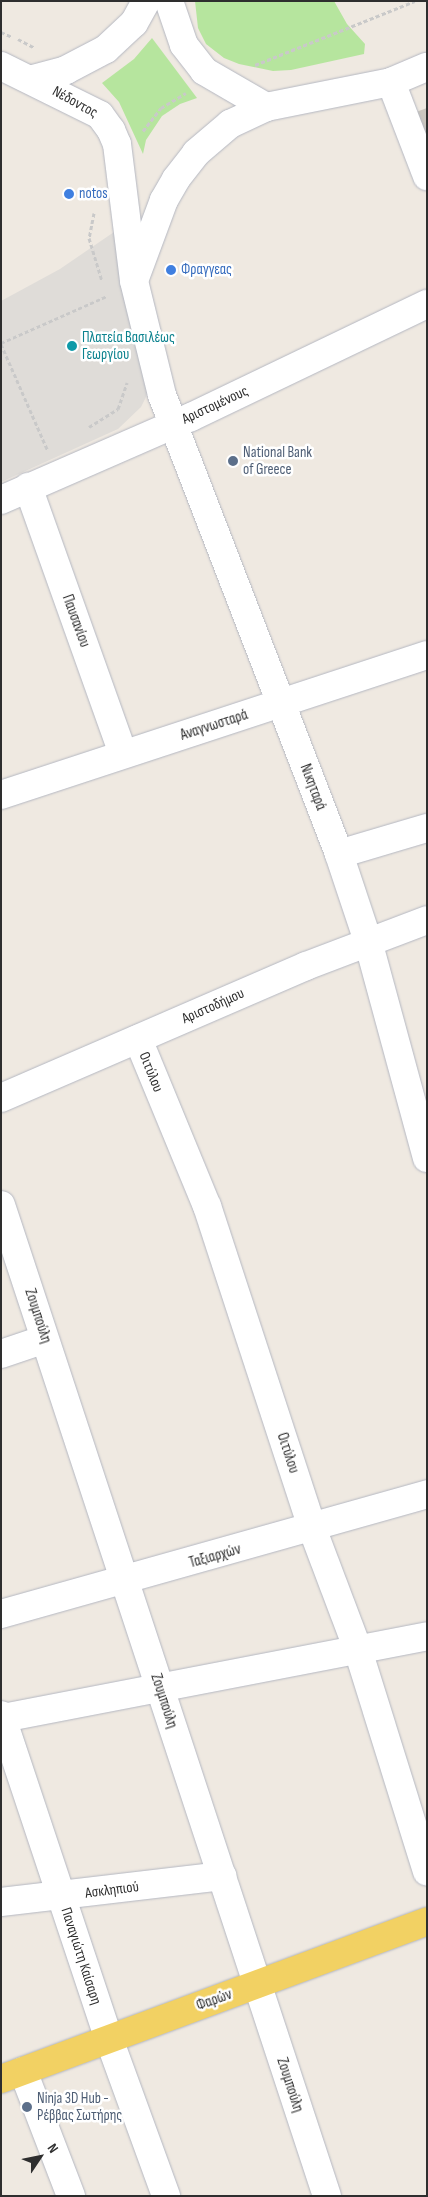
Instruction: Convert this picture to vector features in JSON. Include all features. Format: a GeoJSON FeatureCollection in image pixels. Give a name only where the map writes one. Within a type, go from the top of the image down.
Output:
{"type":"FeatureCollection","features":[{"type":"Feature","properties":{"kind":"main road","name":"Φαρών"},"geometry":{"type":"LineString","coordinates":[[12,2075],[427,1921]]}},
{"type":"Feature","properties":{"kind":"street"},"geometry":{"type":"LineString","coordinates":[[33,80],[66,70],[106,50],[134,23],[146,1]]}},
{"type":"Feature","properties":{"kind":"street"},"geometry":{"type":"LineString","coordinates":[[169,1],[184,45],[204,71],[266,107]]}},
{"type":"Feature","properties":{"kind":"street","name":"Νέδοντος"},"geometry":{"type":"LineString","coordinates":[[1,66],[33,80],[106,121],[117,144],[134,281]]}},
{"type":"Feature","properties":{"kind":"street"},"geometry":{"type":"LineString","coordinates":[[134,281],[164,200],[189,160],[230,124],[266,107],[391,82],[427,67]]}},
{"type":"Feature","properties":{"kind":"street"},"geometry":{"type":"LineString","coordinates":[[391,82],[427,176]]}},
{"type":"Feature","properties":{"kind":"street","name":"Νικηταρά"},"geometry":{"type":"LineString","coordinates":[[134,281],[173,425],[339,854],[368,941],[427,1158]]}},
{"type":"Feature","properties":{"kind":"street","name":"Αριστομένους"},"geometry":{"type":"LineString","coordinates":[[1,500],[173,425],[427,304]]}},
{"type":"Feature","properties":{"kind":"street","name":"Παυσανίου"},"geometry":{"type":"LineString","coordinates":[[28,487],[123,754]]}},
{"type":"Feature","properties":{"kind":"street","name":"Αναγνωσταρά"},"geometry":{"type":"LineString","coordinates":[[1,795],[427,655]]}},
{"type":"Feature","properties":{"kind":"street"},"geometry":{"type":"LineString","coordinates":[[339,854],[427,828]]}},
{"type":"Feature","properties":{"kind":"street","name":"Αριστοδήμου"},"geometry":{"type":"LineString","coordinates":[[1,1098],[368,941],[427,920]]}},
{"type":"Feature","properties":{"kind":"street","name":"Οιτύλου"},"geometry":{"type":"LineString","coordinates":[[138,1039],[207,1206],[312,1528],[358,1650],[427,1871]]}},
{"type":"Feature","properties":{"kind":"street","name":"Ζουμπούλη"},"geometry":{"type":"LineString","coordinates":[[1,1205],[326,2196]]}},
{"type":"Feature","properties":{"kind":"street"},"geometry":{"type":"LineString","coordinates":[[1,1354],[45,1339]]}},
{"type":"Feature","properties":{"kind":"street","name":"Ταξιαρχών"},"geometry":{"type":"LineString","coordinates":[[1,1614],[126,1582],[427,1494]]}},
{"type":"Feature","properties":{"kind":"street"},"geometry":{"type":"LineString","coordinates":[[2,1716],[159,1688],[427,1636]]}},
{"type":"Feature","properties":{"kind":"street","name":"Παναγιώτη Καίσαρη"},"geometry":{"type":"LineString","coordinates":[[2,1716],[109,2039],[166,2196]]}},
{"type":"Feature","properties":{"kind":"street","name":"Ασκληπιού"},"geometry":{"type":"LineString","coordinates":[[1,1902],[222,1876]]}},
{"type":"Feature","properties":{"kind":"street"},"geometry":{"type":"LineString","coordinates":[[12,2075],[71,2196]]}},
{"type":"Feature","properties":{"kind":"path"},"geometry":{"type":"LineString","coordinates":[[47,450],[1,344],[107,296]]}},
{"type":"Feature","properties":{"kind":"green space"},"geometry":{"type":"Polygon","coordinates":[[[195,1],[334,1],[347,24],[365,44],[364,54],[291,70],[273,71],[239,64],[224,58],[206,44],[198,28],[195,1]]]}},
{"type":"Feature","properties":{"kind":"green space"},"geometry":{"type":"Polygon","coordinates":[[[152,38],[197,98],[180,104],[162,116],[146,140],[143,154],[119,102],[102,83],[134,59],[152,38]]]}},
{"type":"Feature","properties":{"kind":"shaded area","name":"Πλατεία Βασιλέως Γεωργίου"},"geometry":{"type":"Polygon","coordinates":[[[114,232],[148,387],[146,397],[141,407],[118,429],[1,482],[1,301],[60,269],[114,232]]]}},
{"type":"Feature","properties":{"kind":"building"},"geometry":{"type":"Polygon","coordinates":[[[427,108],[427,137],[416,112],[427,108]]]}},
{"type":"Feature","properties":{"kind":"place","name":"notos"},"geometry":{"type":"Point","coordinates":[69,194]}},
{"type":"Feature","properties":{"kind":"place","name":"Φραγγεας"},"geometry":{"type":"Point","coordinates":[171,270]}},
{"type":"Feature","properties":{"kind":"place","name":"Πλατεία Βασιλέως Γεωργίου"},"geometry":{"type":"Point","coordinates":[72,346]}},
{"type":"Feature","properties":{"kind":"place","name":"National Bank of Greece"},"geometry":{"type":"Point","coordinates":[233,461]}},
{"type":"Feature","properties":{"kind":"place","name":"Ninja 3D Hub - Ρέββας Σωτήρης"},"geometry":{"type":"Point","coordinates":[27,2107]}}]}
